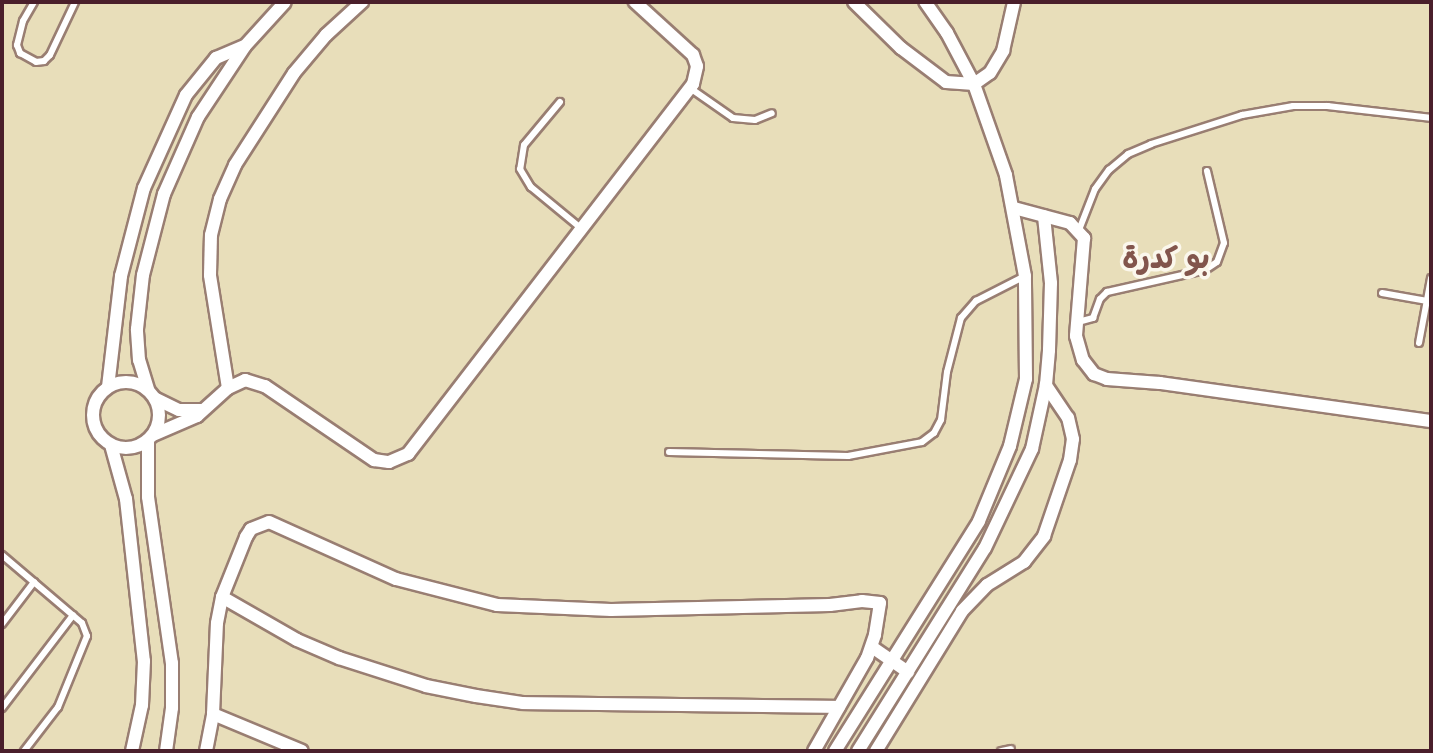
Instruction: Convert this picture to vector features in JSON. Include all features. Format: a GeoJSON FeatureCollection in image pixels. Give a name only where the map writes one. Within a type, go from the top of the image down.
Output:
{"type":"FeatureCollection","features":[{"type":"Feature","properties":{"kind":"street"},"geometry":{"type":"LineString","coordinates":[[166,751],[172,708],[172,663],[148,497],[151,438],[160,416],[141,371],[137,339],[143,275],[152,234],[180,155],[198,117],[245,46],[285,2]]}},
{"type":"Feature","properties":{"kind":"street"},"geometry":{"type":"LineString","coordinates":[[228,388],[210,275],[211,235],[220,198],[235,165],[294,73],[326,34],[362,2]]}},
{"type":"Feature","properties":{"kind":"street"},"geometry":{"type":"LineString","coordinates":[[111,445],[130,448],[197,416],[228,388],[245,380],[256,382],[367,456],[381,462],[402,458],[412,449],[690,88],[697,72],[693,55],[635,2]]}},
{"type":"Feature","properties":{"kind":"street"},"geometry":{"type":"LineString","coordinates":[[854,2],[901,48],[946,82],[974,84],[990,73],[1003,51],[1014,2]]}},
{"type":"Feature","properties":{"kind":"street"},"geometry":{"type":"LineString","coordinates":[[835,751],[890,658],[978,521],[1001,472],[1026,379],[1024,276],[1014,208],[996,141],[974,84],[947,33],[925,2]]}},
{"type":"Feature","properties":{"kind":"street"},"geometry":{"type":"LineString","coordinates":[[108,387],[121,276],[144,188],[186,95],[215,58],[245,46]]}},
{"type":"Feature","properties":{"kind":"street"},"geometry":{"type":"LineString","coordinates":[[1014,208],[1070,223],[1079,230],[1086,247],[1076,336],[1083,360],[1094,374],[1107,379],[1160,383],[1431,421]]}},
{"type":"Feature","properties":{"kind":"street"},"geometry":{"type":"LineString","coordinates":[[858,751],[1003,516],[1032,449],[1046,385],[1051,316],[1044,216]]}},
{"type":"Feature","properties":{"kind":"street"},"geometry":{"type":"LineString","coordinates":[[132,751],[142,705],[144,661],[126,499],[111,445],[96,430],[93,414],[97,399],[108,387],[132,382],[187,411],[208,407]]}},
{"type":"Feature","properties":{"kind":"street"},"geometry":{"type":"LineString","coordinates":[[876,751],[962,611],[987,585],[1024,562],[1044,536],[1070,460],[1073,439],[1068,418],[1046,385]]}},
{"type":"Feature","properties":{"kind":"street"},"geometry":{"type":"LineString","coordinates":[[206,751],[213,715],[214,650],[222,597],[251,528],[269,522],[396,579],[497,605],[611,610],[830,606],[862,601],[880,603],[872,647],[814,751]]}},
{"type":"Feature","properties":{"kind":"street"},"geometry":{"type":"LineString","coordinates":[[222,597],[297,640],[339,658],[426,685],[476,696],[523,703],[839,707]]}},
{"type":"Feature","properties":{"kind":"street"},"geometry":{"type":"LineString","coordinates":[[872,647],[908,672]]}},
{"type":"Feature","properties":{"kind":"street"},"geometry":{"type":"LineString","coordinates":[[213,715],[302,751]]}},
{"type":"Feature","properties":{"kind":"lane"},"geometry":{"type":"LineString","coordinates":[[34,2],[23,21],[18,45],[20,53],[36,62],[44,61],[50,55],[75,2]]}},
{"type":"Feature","properties":{"kind":"lane"},"geometry":{"type":"LineString","coordinates":[[690,88],[733,118],[755,120],[772,113]]}},
{"type":"Feature","properties":{"kind":"lane"},"geometry":{"type":"LineString","coordinates":[[560,102],[524,145],[520,169],[531,187],[582,229]]}},
{"type":"Feature","properties":{"kind":"lane"},"geometry":{"type":"LineString","coordinates":[[1079,230],[1095,189],[1109,170],[1128,154],[1242,115],[1293,106],[1328,106],[1431,118]]}},
{"type":"Feature","properties":{"kind":"lane"},"geometry":{"type":"LineString","coordinates":[[1078,321],[1093,318],[1100,299],[1107,292],[1205,270],[1217,262],[1224,243],[1207,171]]}},
{"type":"Feature","properties":{"kind":"lane"},"geometry":{"type":"LineString","coordinates":[[669,452],[848,456],[922,442],[934,433],[941,421],[947,372],[961,318],[976,300],[1024,276]]}},
{"type":"Feature","properties":{"kind":"lane"},"geometry":{"type":"LineString","coordinates":[[1419,344],[1431,278]]}},
{"type":"Feature","properties":{"kind":"lane"},"geometry":{"type":"LineString","coordinates":[[1382,293],[1427,301]]}},
{"type":"Feature","properties":{"kind":"lane"},"geometry":{"type":"LineString","coordinates":[[2,566],[4,557],[73,615],[84,626],[86,641],[73,666],[58,707],[24,751]]}},
{"type":"Feature","properties":{"kind":"lane"},"geometry":{"type":"LineString","coordinates":[[2,624],[34,582]]}},
{"type":"Feature","properties":{"kind":"lane"},"geometry":{"type":"LineString","coordinates":[[2,708],[73,615]]}},
{"type":"Feature","properties":{"kind":"lane"},"geometry":{"type":"LineString","coordinates":[[1001,751],[1011,749]]}},
{"type":"Feature","properties":{"kind":"district","name":"بو كدرة"},"geometry":{"type":"Point","coordinates":[1166,260]}}]}
